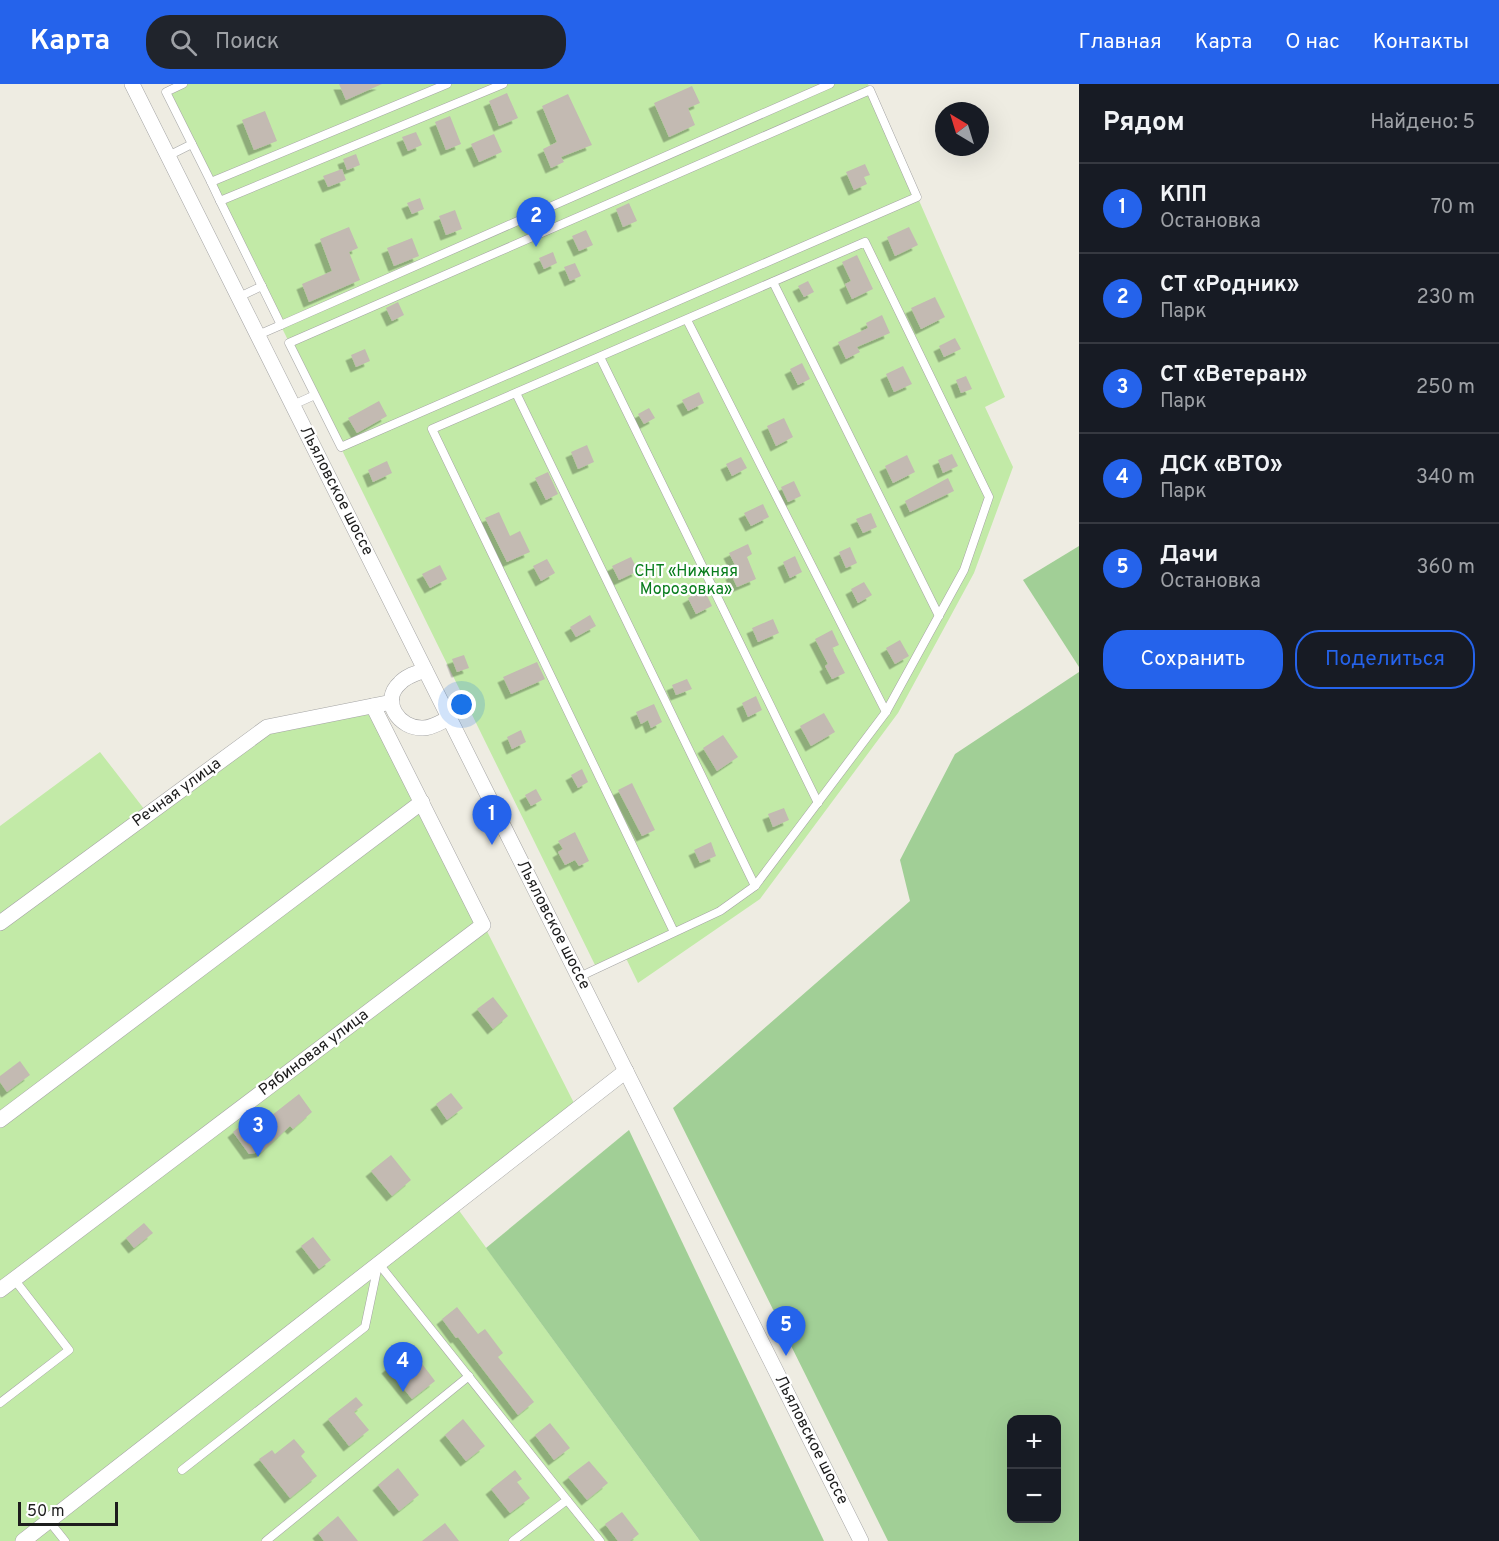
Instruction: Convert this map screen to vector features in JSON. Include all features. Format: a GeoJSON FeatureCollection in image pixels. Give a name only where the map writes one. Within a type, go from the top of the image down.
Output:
{"type":"FeatureCollection","features":[{"type":"Feature","properties":{"kind":"street","name":"Льяловское шоссе"},"geometry":{"type":"LineString","coordinates":[[132,84],[861,1541]]}},
{"type":"Feature","properties":{"kind":"street"},"geometry":{"type":"LineString","coordinates":[[425,670],[399,683],[394,690],[392,702],[395,714],[400,721],[415,728],[431,727],[449,718]]}},
{"type":"Feature","properties":{"kind":"street","name":"Речная улица"},"geometry":{"type":"LineString","coordinates":[[0,923],[267,727],[392,702]]}},
{"type":"Feature","properties":{"kind":"street"},"geometry":{"type":"LineString","coordinates":[[0,1120],[422,802],[373,706]]}},
{"type":"Feature","properties":{"kind":"street","name":"Рябиновая улица"},"geometry":{"type":"LineString","coordinates":[[0,1290],[483,925],[422,802]]}},
{"type":"Feature","properties":{"kind":"street"},"geometry":{"type":"LineString","coordinates":[[23,1541],[626,1071]]}},
{"type":"Feature","properties":{"kind":"lane"},"geometry":{"type":"LineString","coordinates":[[183,84],[166,92],[281,325]]}},
{"type":"Feature","properties":{"kind":"lane"},"geometry":{"type":"LineString","coordinates":[[211,182],[447,84]]}},
{"type":"Feature","properties":{"kind":"lane"},"geometry":{"type":"LineString","coordinates":[[220,201],[503,84]]}},
{"type":"Feature","properties":{"kind":"lane"},"geometry":{"type":"LineString","coordinates":[[258,336],[830,84]]}},
{"type":"Feature","properties":{"kind":"lane"},"geometry":{"type":"LineString","coordinates":[[869,87],[917,197],[341,447],[315,395],[290,343],[869,87]]}},
{"type":"Feature","properties":{"kind":"lane"},"geometry":{"type":"LineString","coordinates":[[168,156],[192,144]]}},
{"type":"Feature","properties":{"kind":"lane"},"geometry":{"type":"LineString","coordinates":[[579,977],[720,911],[755,886],[886,712],[964,570],[989,496],[865,242],[432,429],[674,932]]}},
{"type":"Feature","properties":{"kind":"lane"},"geometry":{"type":"LineString","coordinates":[[773,282],[939,616]]}},
{"type":"Feature","properties":{"kind":"lane"},"geometry":{"type":"LineString","coordinates":[[238,297],[262,286]]}},
{"type":"Feature","properties":{"kind":"lane"},"geometry":{"type":"LineString","coordinates":[[687,320],[886,712]]}},
{"type":"Feature","properties":{"kind":"lane"},"geometry":{"type":"LineString","coordinates":[[600,357],[818,803]]}},
{"type":"Feature","properties":{"kind":"lane"},"geometry":{"type":"LineString","coordinates":[[516,393],[755,886]]}},
{"type":"Feature","properties":{"kind":"lane"},"geometry":{"type":"LineString","coordinates":[[293,405],[315,395]]}},
{"type":"Feature","properties":{"kind":"lane"},"geometry":{"type":"LineString","coordinates":[[379,1264],[600,1541]]}},
{"type":"Feature","properties":{"kind":"lane"},"geometry":{"type":"LineString","coordinates":[[182,1470],[365,1327],[379,1264]]}},
{"type":"Feature","properties":{"kind":"lane"},"geometry":{"type":"LineString","coordinates":[[0,1403],[69,1350],[14,1279]]}},
{"type":"Feature","properties":{"kind":"lane"},"geometry":{"type":"LineString","coordinates":[[266,1541],[469,1376]]}},
{"type":"Feature","properties":{"kind":"lane"},"geometry":{"type":"LineString","coordinates":[[513,1541],[567,1500]]}},
{"type":"Feature","properties":{"kind":"lane"},"geometry":{"type":"LineString","coordinates":[[49,1521],[65,1541]]}},
{"type":"Feature","properties":{"kind":"green space","name":"СНТ «Нижняя Морозовка»"},"geometry":{"type":"Polygon","coordinates":[[[183,84],[868,84],[1005,397],[985,407],[1013,467],[974,573],[898,713],[760,899],[638,983],[623,952],[595,965],[166,92],[183,84]]]}},
{"type":"Feature","properties":{"kind":"green space"},"geometry":{"type":"Polygon","coordinates":[[[1079,546],[1079,667],[1023,580],[1079,546]]]}},
{"type":"Feature","properties":{"kind":"green space"},"geometry":{"type":"Polygon","coordinates":[[[1079,672],[1079,1541],[888,1541],[673,1108],[910,901],[900,860],[955,754],[1079,672]]]}},
{"type":"Feature","properties":{"kind":"green space"},"geometry":{"type":"Polygon","coordinates":[[[373,706],[577,1109],[455,1205],[700,1541],[0,1541],[0,826],[100,752],[148,814],[267,727],[373,706]]]}},
{"type":"Feature","properties":{"kind":"green space"},"geometry":{"type":"Polygon","coordinates":[[[629,1130],[824,1541],[700,1541],[486,1248],[629,1130]]]}},
{"type":"Feature","properties":{"kind":"building"},"geometry":{"type":"Polygon","coordinates":[[[339,84],[382,84],[346,100],[339,84]]]}},
{"type":"Feature","properties":{"kind":"building"},"geometry":{"type":"Polygon","coordinates":[[[692,86],[700,103],[688,108],[695,125],[669,137],[654,103],[692,86]]]}},
{"type":"Feature","properties":{"kind":"building"},"geometry":{"type":"Polygon","coordinates":[[[507,93],[518,118],[499,126],[489,101],[507,93]]]}},
{"type":"Feature","properties":{"kind":"building"},"geometry":{"type":"Polygon","coordinates":[[[568,94],[592,145],[561,157],[564,162],[551,168],[543,149],[557,142],[542,106],[568,94]]]}},
{"type":"Feature","properties":{"kind":"building"},"geometry":{"type":"Polygon","coordinates":[[[265,111],[277,141],[254,150],[242,120],[265,111]]]}},
{"type":"Feature","properties":{"kind":"building"},"geometry":{"type":"Polygon","coordinates":[[[450,116],[461,144],[446,150],[435,122],[450,116]]]}},
{"type":"Feature","properties":{"kind":"building"},"geometry":{"type":"Polygon","coordinates":[[[416,132],[422,145],[408,151],[402,137],[416,132]]]}},
{"type":"Feature","properties":{"kind":"building"},"geometry":{"type":"Polygon","coordinates":[[[494,134],[502,152],[479,162],[471,144],[494,134]]]}},
{"type":"Feature","properties":{"kind":"building"},"geometry":{"type":"Polygon","coordinates":[[[356,154],[360,165],[347,170],[343,159],[356,154]]]}},
{"type":"Feature","properties":{"kind":"building"},"geometry":{"type":"Polygon","coordinates":[[[865,164],[870,175],[864,177],[867,184],[854,190],[846,172],[865,164]]]}},
{"type":"Feature","properties":{"kind":"building"},"geometry":{"type":"Polygon","coordinates":[[[342,169],[346,180],[328,187],[323,176],[342,169]]]}},
{"type":"Feature","properties":{"kind":"building"},"geometry":{"type":"Polygon","coordinates":[[[420,198],[424,209],[412,214],[407,203],[420,198]]]}},
{"type":"Feature","properties":{"kind":"building"},"geometry":{"type":"Polygon","coordinates":[[[629,203],[637,221],[623,227],[616,209],[629,203]]]}},
{"type":"Feature","properties":{"kind":"building"},"geometry":{"type":"Polygon","coordinates":[[[455,210],[462,229],[446,235],[439,216],[455,210]]]}},
{"type":"Feature","properties":{"kind":"building"},"geometry":{"type":"Polygon","coordinates":[[[349,227],[358,248],[349,252],[360,280],[309,302],[302,284],[332,271],[320,239],[349,227]]]}},
{"type":"Feature","properties":{"kind":"building"},"geometry":{"type":"Polygon","coordinates":[[[909,227],[918,245],[895,256],[887,237],[909,227]]]}},
{"type":"Feature","properties":{"kind":"building"},"geometry":{"type":"Polygon","coordinates":[[[586,230],[593,245],[579,251],[572,236],[586,230]]]}},
{"type":"Feature","properties":{"kind":"building"},"geometry":{"type":"Polygon","coordinates":[[[412,238],[419,256],[394,266],[387,248],[412,238]]]}},
{"type":"Feature","properties":{"kind":"building"},"geometry":{"type":"Polygon","coordinates":[[[553,252],[557,263],[544,269],[539,258],[553,252]]]}},
{"type":"Feature","properties":{"kind":"building"},"geometry":{"type":"Polygon","coordinates":[[[857,255],[873,289],[852,299],[845,284],[851,281],[842,262],[857,255]]]}},
{"type":"Feature","properties":{"kind":"building"},"geometry":{"type":"Polygon","coordinates":[[[575,263],[581,276],[570,281],[564,267],[575,263]]]}},
{"type":"Feature","properties":{"kind":"building"},"geometry":{"type":"Polygon","coordinates":[[[808,281],[814,292],[804,297],[798,286],[808,281]]]}},
{"type":"Feature","properties":{"kind":"building"},"geometry":{"type":"Polygon","coordinates":[[[935,297],[945,317],[921,329],[911,308],[935,297]]]}},
{"type":"Feature","properties":{"kind":"building"},"geometry":{"type":"Polygon","coordinates":[[[398,302],[404,315],[392,321],[386,308],[398,302]]]}},
{"type":"Feature","properties":{"kind":"building"},"geometry":{"type":"Polygon","coordinates":[[[882,315],[890,333],[857,347],[860,352],[846,359],[838,342],[868,328],[866,323],[882,315]]]}},
{"type":"Feature","properties":{"kind":"building"},"geometry":{"type":"Polygon","coordinates":[[[955,338],[961,349],[944,357],[939,346],[955,338]]]}},
{"type":"Feature","properties":{"kind":"building"},"geometry":{"type":"Polygon","coordinates":[[[365,349],[370,361],[356,367],[351,355],[365,349]]]}},
{"type":"Feature","properties":{"kind":"building"},"geometry":{"type":"Polygon","coordinates":[[[802,363],[810,379],[798,385],[790,369],[802,363]]]}},
{"type":"Feature","properties":{"kind":"building"},"geometry":{"type":"Polygon","coordinates":[[[903,366],[912,384],[894,392],[886,374],[903,366]]]}},
{"type":"Feature","properties":{"kind":"building"},"geometry":{"type":"Polygon","coordinates":[[[966,376],[972,389],[961,393],[956,380],[966,376]]]}},
{"type":"Feature","properties":{"kind":"building"},"geometry":{"type":"Polygon","coordinates":[[[699,392],[704,403],[688,411],[682,400],[699,392]]]}},
{"type":"Feature","properties":{"kind":"building"},"geometry":{"type":"Polygon","coordinates":[[[379,401],[387,416],[357,433],[348,418],[379,401]]]}},
{"type":"Feature","properties":{"kind":"building"},"geometry":{"type":"Polygon","coordinates":[[[649,408],[655,418],[644,424],[638,414],[649,408]]]}},
{"type":"Feature","properties":{"kind":"building"},"geometry":{"type":"Polygon","coordinates":[[[784,418],[793,437],[776,446],[767,426],[784,418]]]}},
{"type":"Feature","properties":{"kind":"building"},"geometry":{"type":"Polygon","coordinates":[[[587,445],[594,462],[578,469],[571,452],[587,445]]]}},
{"type":"Feature","properties":{"kind":"building"},"geometry":{"type":"Polygon","coordinates":[[[952,454],[958,466],[943,473],[938,460],[952,454]]]}},
{"type":"Feature","properties":{"kind":"building"},"geometry":{"type":"Polygon","coordinates":[[[907,455],[915,472],[893,483],[885,466],[907,455]]]}},
{"type":"Feature","properties":{"kind":"building"},"geometry":{"type":"Polygon","coordinates":[[[741,457],[747,468],[732,476],[726,464],[741,457]]]}},
{"type":"Feature","properties":{"kind":"building"},"geometry":{"type":"Polygon","coordinates":[[[387,461],[392,473],[373,482],[368,470],[387,461]]]}},
{"type":"Feature","properties":{"kind":"building"},"geometry":{"type":"Polygon","coordinates":[[[548,472],[558,494],[546,500],[535,478],[548,472]]]}},
{"type":"Feature","properties":{"kind":"building"},"geometry":{"type":"Polygon","coordinates":[[[948,478],[954,491],[910,512],[905,501],[948,478]]]}},
{"type":"Feature","properties":{"kind":"building"},"geometry":{"type":"Polygon","coordinates":[[[794,481],[801,496],[788,502],[781,487],[794,481]]]}},
{"type":"Feature","properties":{"kind":"building"},"geometry":{"type":"Polygon","coordinates":[[[763,504],[769,517],[751,526],[744,513],[763,504]]]}},
{"type":"Feature","properties":{"kind":"building"},"geometry":{"type":"Polygon","coordinates":[[[499,512],[510,536],[520,531],[530,552],[507,562],[485,518],[499,512]]]}},
{"type":"Feature","properties":{"kind":"building"},"geometry":{"type":"Polygon","coordinates":[[[871,513],[877,527],[863,533],[856,519],[871,513]]]}},
{"type":"Feature","properties":{"kind":"building"},"geometry":{"type":"Polygon","coordinates":[[[748,544],[752,554],[747,557],[756,579],[737,587],[731,574],[738,571],[729,553],[748,544]]]}},
{"type":"Feature","properties":{"kind":"building"},"geometry":{"type":"Polygon","coordinates":[[[850,547],[857,563],[846,568],[839,552],[850,547]]]}},
{"type":"Feature","properties":{"kind":"building"},"geometry":{"type":"Polygon","coordinates":[[[795,556],[802,572],[790,578],[783,562],[795,556]]]}},
{"type":"Feature","properties":{"kind":"building"},"geometry":{"type":"Polygon","coordinates":[[[631,557],[638,571],[619,580],[612,566],[631,557]]]}},
{"type":"Feature","properties":{"kind":"building"},"geometry":{"type":"Polygon","coordinates":[[[547,559],[555,573],[541,581],[533,566],[547,559]]]}},
{"type":"Feature","properties":{"kind":"building"},"geometry":{"type":"Polygon","coordinates":[[[440,565],[447,579],[430,588],[422,574],[440,565]]]}},
{"type":"Feature","properties":{"kind":"building"},"geometry":{"type":"Polygon","coordinates":[[[864,582],[872,595],[858,603],[851,589],[864,582]]]}},
{"type":"Feature","properties":{"kind":"building"},"geometry":{"type":"Polygon","coordinates":[[[704,589],[712,606],[696,614],[688,598],[704,589]]]}},
{"type":"Feature","properties":{"kind":"building"},"geometry":{"type":"Polygon","coordinates":[[[590,615],[596,626],[576,637],[570,627],[590,615]]]}},
{"type":"Feature","properties":{"kind":"building"},"geometry":{"type":"Polygon","coordinates":[[[773,619],[779,633],[758,642],[752,628],[773,619]]]}},
{"type":"Feature","properties":{"kind":"building"},"geometry":{"type":"Polygon","coordinates":[[[832,630],[839,645],[832,648],[845,673],[832,679],[825,666],[828,664],[815,639],[832,630]]]}},
{"type":"Feature","properties":{"kind":"building"},"geometry":{"type":"Polygon","coordinates":[[[900,640],[909,656],[895,664],[886,648],[900,640]]]}},
{"type":"Feature","properties":{"kind":"building"},"geometry":{"type":"Polygon","coordinates":[[[464,655],[469,668],[457,672],[452,659],[464,655]]]}},
{"type":"Feature","properties":{"kind":"building"},"geometry":{"type":"Polygon","coordinates":[[[537,662],[545,679],[511,694],[503,677],[537,662]]]}},
{"type":"Feature","properties":{"kind":"building"},"geometry":{"type":"Polygon","coordinates":[[[687,679],[692,689],[676,695],[672,685],[687,679]]]}},
{"type":"Feature","properties":{"kind":"building"},"geometry":{"type":"Polygon","coordinates":[[[756,696],[762,710],[748,717],[742,703],[756,696]]]}},
{"type":"Feature","properties":{"kind":"building"},"geometry":{"type":"Polygon","coordinates":[[[654,704],[662,722],[651,728],[648,720],[641,724],[636,712],[654,704]]]}},
{"type":"Feature","properties":{"kind":"building"},"geometry":{"type":"Polygon","coordinates":[[[824,713],[835,732],[811,746],[800,726],[824,713]]]}},
{"type":"Feature","properties":{"kind":"building"},"geometry":{"type":"Polygon","coordinates":[[[521,730],[526,742],[512,749],[507,737],[521,730]]]}},
{"type":"Feature","properties":{"kind":"building"},"geometry":{"type":"Polygon","coordinates":[[[723,735],[738,757],[717,771],[703,748],[723,735]]]}},
{"type":"Feature","properties":{"kind":"building"},"geometry":{"type":"Polygon","coordinates":[[[582,769],[588,782],[578,788],[571,775],[582,769]]]}},
{"type":"Feature","properties":{"kind":"building"},"geometry":{"type":"Polygon","coordinates":[[[632,783],[655,830],[642,836],[618,790],[632,783]]]}},
{"type":"Feature","properties":{"kind":"building"},"geometry":{"type":"Polygon","coordinates":[[[536,789],[542,800],[531,806],[525,795],[536,789]]]}},
{"type":"Feature","properties":{"kind":"building"},"geometry":{"type":"Polygon","coordinates":[[[784,808],[789,820],[773,827],[768,814],[784,808]]]}},
{"type":"Feature","properties":{"kind":"building"},"geometry":{"type":"Polygon","coordinates":[[[575,832],[589,861],[579,866],[575,860],[565,865],[558,852],[563,849],[558,841],[575,832]]]}},
{"type":"Feature","properties":{"kind":"building"},"geometry":{"type":"Polygon","coordinates":[[[711,842],[716,856],[700,863],[694,850],[711,842]]]}},
{"type":"Feature","properties":{"kind":"building"},"geometry":{"type":"Polygon","coordinates":[[[493,997],[508,1016],[493,1029],[477,1009],[493,997]]]}},
{"type":"Feature","properties":{"kind":"building"},"geometry":{"type":"Polygon","coordinates":[[[20,1061],[30,1075],[7,1092],[0,1082],[0,1076],[20,1061]]]}},
{"type":"Feature","properties":{"kind":"building"},"geometry":{"type":"Polygon","coordinates":[[[451,1093],[463,1108],[447,1120],[436,1104],[451,1093]]]}},
{"type":"Feature","properties":{"kind":"building"},"geometry":{"type":"Polygon","coordinates":[[[299,1094],[312,1112],[293,1129],[290,1126],[262,1152],[249,1154],[233,1132],[255,1114],[262,1123],[299,1094]]]}},
{"type":"Feature","properties":{"kind":"building"},"geometry":{"type":"Polygon","coordinates":[[[391,1155],[411,1180],[392,1196],[371,1171],[391,1155]]]}},
{"type":"Feature","properties":{"kind":"building"},"geometry":{"type":"Polygon","coordinates":[[[144,1223],[153,1233],[134,1248],[126,1238],[144,1223]]]}},
{"type":"Feature","properties":{"kind":"building"},"geometry":{"type":"Polygon","coordinates":[[[313,1237],[331,1260],[319,1269],[301,1246],[313,1237]]]}},
{"type":"Feature","properties":{"kind":"building"},"geometry":{"type":"Polygon","coordinates":[[[457,1307],[478,1334],[485,1329],[503,1353],[498,1357],[534,1402],[518,1415],[442,1319],[457,1307]]]}},
{"type":"Feature","properties":{"kind":"building"},"geometry":{"type":"Polygon","coordinates":[[[411,1349],[435,1381],[412,1399],[387,1368],[411,1349]]]}},
{"type":"Feature","properties":{"kind":"building"},"geometry":{"type":"Polygon","coordinates":[[[356,1397],[363,1405],[354,1412],[369,1430],[349,1446],[328,1419],[356,1397]]]}},
{"type":"Feature","properties":{"kind":"building"},"geometry":{"type":"Polygon","coordinates":[[[463,1419],[485,1446],[466,1461],[445,1435],[463,1419]]]}},
{"type":"Feature","properties":{"kind":"building"},"geometry":{"type":"Polygon","coordinates":[[[550,1423],[570,1448],[554,1460],[535,1435],[550,1423]]]}},
{"type":"Feature","properties":{"kind":"building"},"geometry":{"type":"Polygon","coordinates":[[[294,1439],[305,1452],[301,1456],[317,1476],[290,1498],[259,1459],[272,1450],[275,1454],[294,1439]]]}},
{"type":"Feature","properties":{"kind":"building"},"geometry":{"type":"Polygon","coordinates":[[[589,1461],[608,1483],[587,1500],[568,1477],[589,1461]]]}},
{"type":"Feature","properties":{"kind":"building"},"geometry":{"type":"Polygon","coordinates":[[[398,1468],[419,1495],[399,1511],[378,1485],[398,1468]]]}},
{"type":"Feature","properties":{"kind":"building"},"geometry":{"type":"Polygon","coordinates":[[[515,1470],[522,1479],[517,1482],[530,1498],[510,1513],[491,1489],[515,1470]]]}},
{"type":"Feature","properties":{"kind":"building"},"geometry":{"type":"Polygon","coordinates":[[[622,1512],[639,1534],[630,1541],[618,1541],[605,1524],[622,1512]]]}},
{"type":"Feature","properties":{"kind":"building"},"geometry":{"type":"Polygon","coordinates":[[[338,1516],[358,1541],[324,1541],[318,1533],[338,1516]]]}},
{"type":"Feature","properties":{"kind":"building"},"geometry":{"type":"Polygon","coordinates":[[[445,1523],[459,1541],[422,1541],[445,1523]]]}},
{"type":"Feature","properties":{"kind":"place","name":"СТ «Родник»"},"geometry":{"type":"Point","coordinates":[536,247]}},
{"type":"Feature","properties":{"kind":"place","name":"КПП"},"geometry":{"type":"Point","coordinates":[492,845]}},
{"type":"Feature","properties":{"kind":"place","name":"СТ «Ветеран»"},"geometry":{"type":"Point","coordinates":[258,1157]}},
{"type":"Feature","properties":{"kind":"place","name":"Дачи"},"geometry":{"type":"Point","coordinates":[786,1356]}},
{"type":"Feature","properties":{"kind":"place","name":"ДСК «ВТО»"},"geometry":{"type":"Point","coordinates":[403,1392]}}]}
